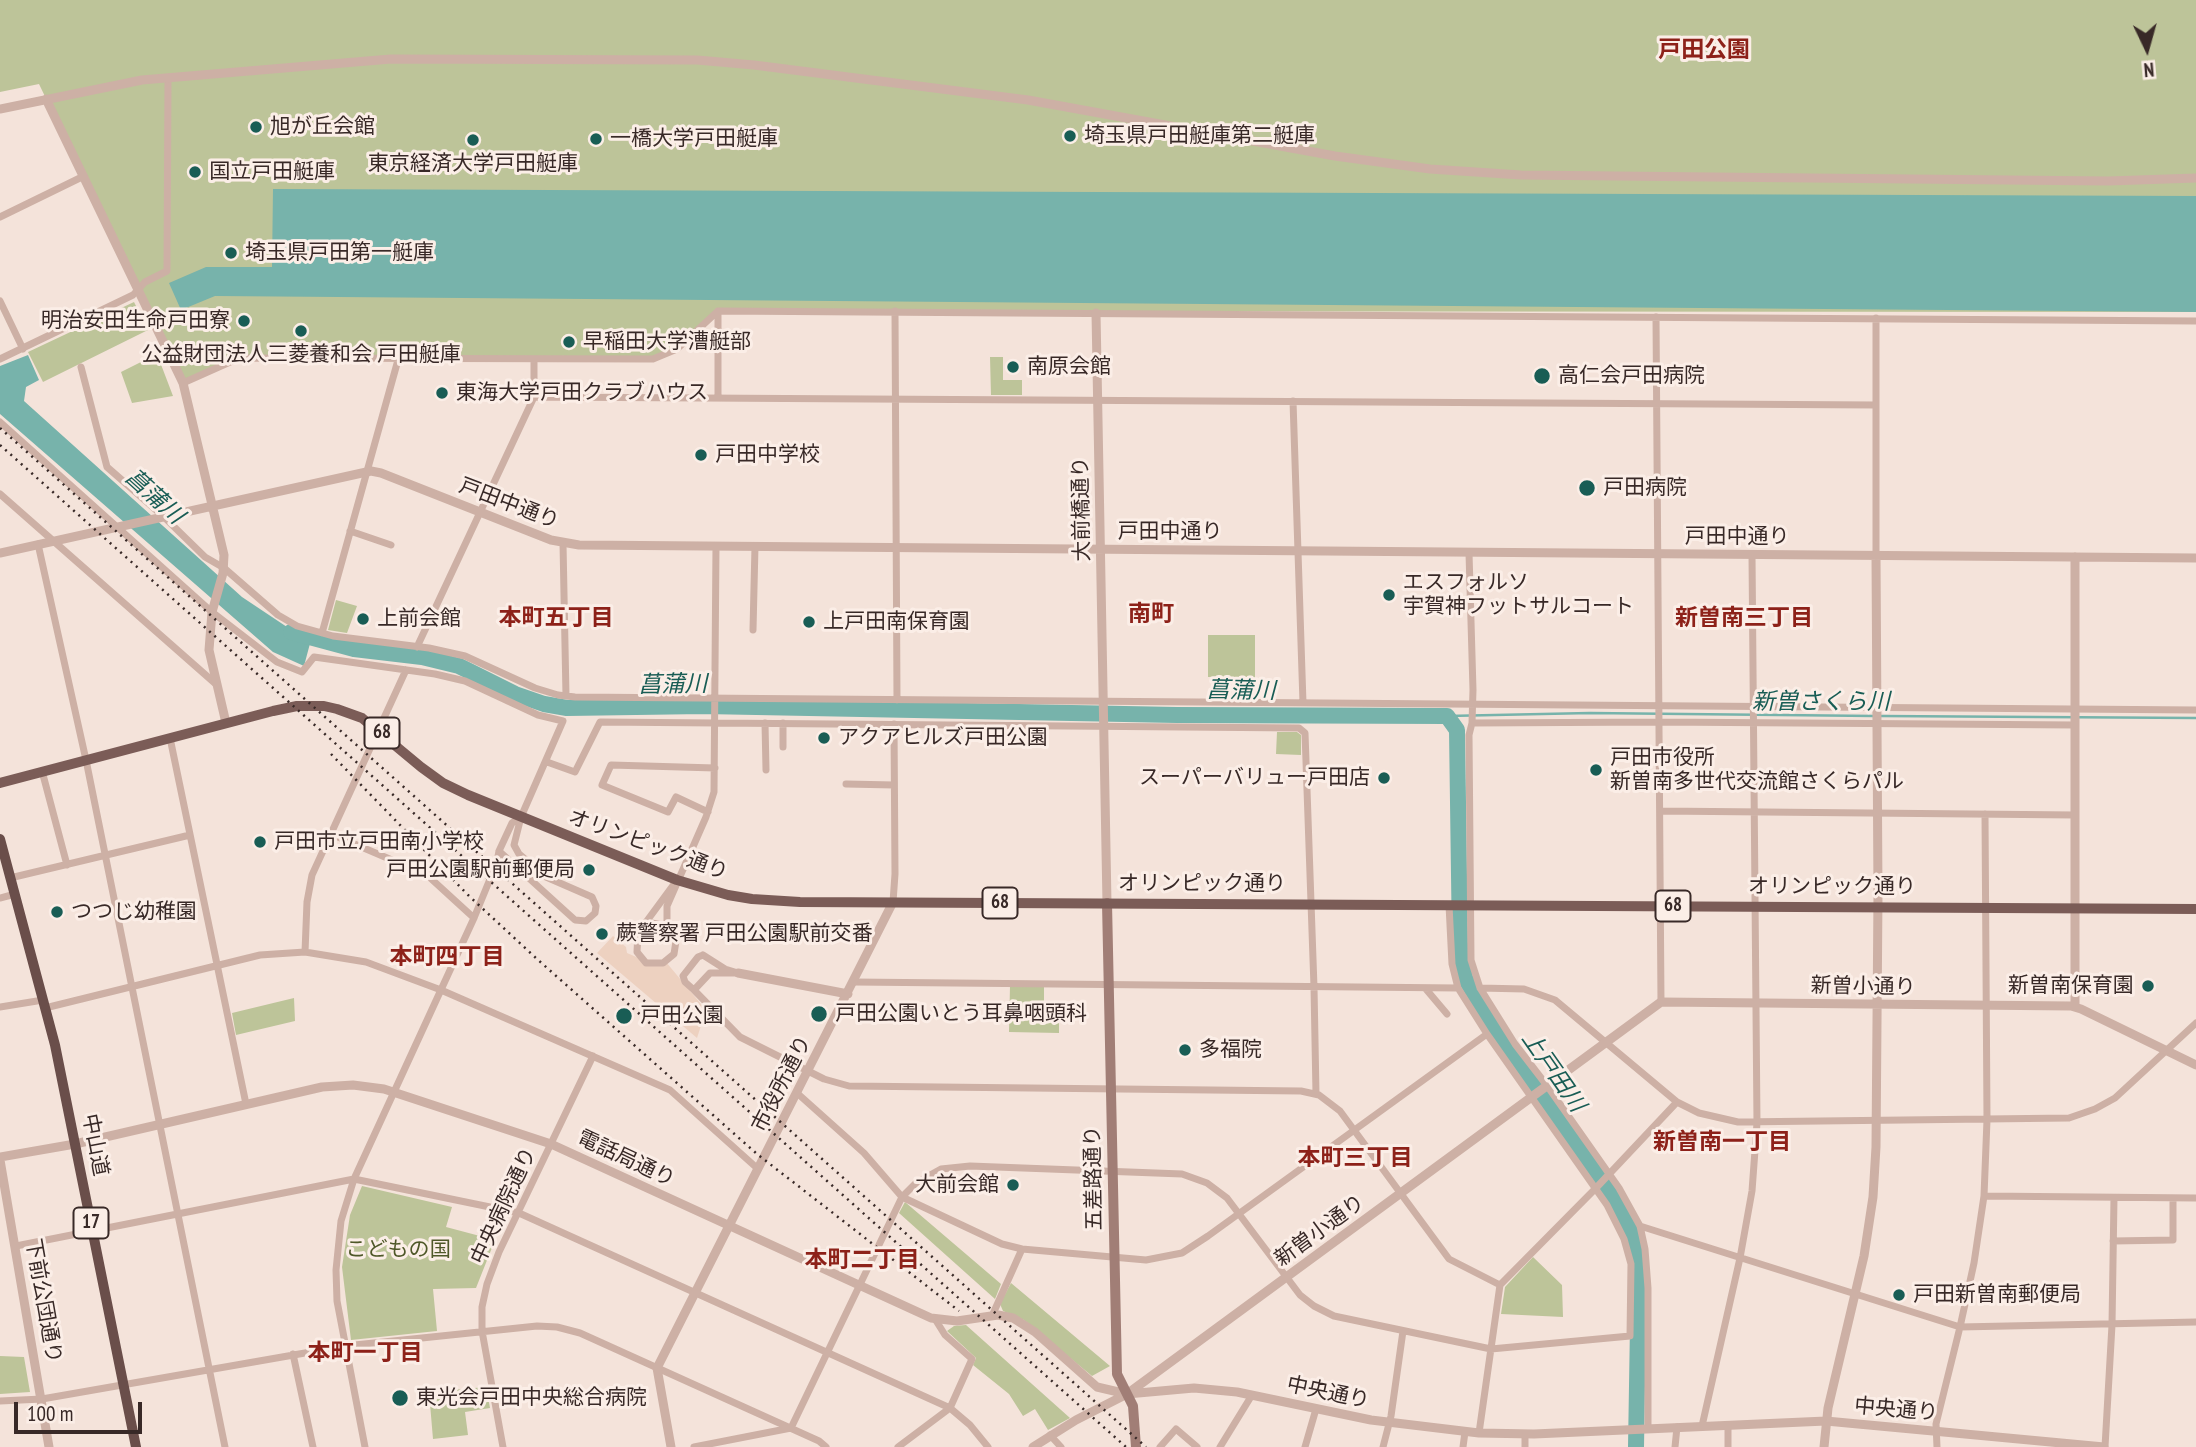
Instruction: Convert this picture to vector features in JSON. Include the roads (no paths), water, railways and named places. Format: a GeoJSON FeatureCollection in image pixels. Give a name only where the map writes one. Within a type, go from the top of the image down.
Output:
{"type":"FeatureCollection","features":[{"type":"Feature","properties":{"kind":"highway","name":"17"},"geometry":{"type":"LineString","coordinates":[[0,839],[15,894]]}},
{"type":"Feature","properties":{"kind":"highway","name":"中山道"},"geometry":{"type":"LineString","coordinates":[[15,894],[44,1004],[75,1144],[136,1447]]}},
{"type":"Feature","properties":{"kind":"main road","name":"オリンピック通り"},"geometry":{"type":"LineString","coordinates":[[0,783],[226,723],[285,709],[311,706],[350,713],[379,730],[443,783],[677,880],[752,900],[1451,905]]}},
{"type":"Feature","properties":{"kind":"main road","name":"五差路通り"},"geometry":{"type":"LineString","coordinates":[[1108,903],[1117,1374],[1133,1406],[1136,1447]]}},
{"type":"Feature","properties":{"kind":"main road","name":"68"},"geometry":{"type":"LineString","coordinates":[[1451,905],[1469,905]]}},
{"type":"Feature","properties":{"kind":"main road","name":"オリンピック通り"},"geometry":{"type":"LineString","coordinates":[[1469,905],[2196,909]]}},
{"type":"Feature","properties":{"kind":"street"},"geometry":{"type":"LineString","coordinates":[[0,109],[115,84],[412,58],[697,60],[1027,100],[1335,156],[1469,172],[1521,175],[2108,181],[2196,177]]}},
{"type":"Feature","properties":{"kind":"street"},"geometry":{"type":"LineString","coordinates":[[0,359],[133,296],[145,282],[167,271],[168,78]]}},
{"type":"Feature","properties":{"kind":"street"},"geometry":{"type":"LineString","coordinates":[[46,99],[183,383],[222,543],[223,571],[212,610],[209,650],[226,723]]}},
{"type":"Feature","properties":{"kind":"street"},"geometry":{"type":"LineString","coordinates":[[0,217],[84,176]]}},
{"type":"Feature","properties":{"kind":"street"},"geometry":{"type":"LineString","coordinates":[[0,301],[23,349]]}},
{"type":"Feature","properties":{"kind":"street"},"geometry":{"type":"LineString","coordinates":[[183,383],[239,358],[653,359],[677,349],[718,311],[2196,321]]}},
{"type":"Feature","properties":{"kind":"street"},"geometry":{"type":"LineString","coordinates":[[718,311],[718,398]]}},
{"type":"Feature","properties":{"kind":"street"},"geometry":{"type":"LineString","coordinates":[[895,312],[897,700]]}},
{"type":"Feature","properties":{"kind":"street","name":"大前橋通り"},"geometry":{"type":"LineString","coordinates":[[1096,313],[1103,725]]}},
{"type":"Feature","properties":{"kind":"street"},"geometry":{"type":"LineString","coordinates":[[1547,1087],[1661,1002],[1656,317]]}},
{"type":"Feature","properties":{"kind":"street"},"geometry":{"type":"LineString","coordinates":[[1824,1447],[1826,1421],[1856,1294],[1873,1197],[1877,907],[1876,318]]}},
{"type":"Feature","properties":{"kind":"street"},"geometry":{"type":"LineString","coordinates":[[322,633],[398,360]]}},
{"type":"Feature","properties":{"kind":"street"},"geometry":{"type":"LineString","coordinates":[[417,647],[534,397],[534,360]]}},
{"type":"Feature","properties":{"kind":"street"},"geometry":{"type":"LineString","coordinates":[[82,367],[107,467],[205,557],[287,621],[343,639],[417,647],[465,656],[535,688],[566,696],[715,700],[1303,703],[1659,713],[1754,721],[1877,715],[2196,710]]}},
{"type":"Feature","properties":{"kind":"street"},"geometry":{"type":"LineString","coordinates":[[534,397],[1876,405]]}},
{"type":"Feature","properties":{"kind":"street"},"geometry":{"type":"LineString","coordinates":[[1293,401],[1303,703]]}},
{"type":"Feature","properties":{"kind":"street"},"geometry":{"type":"LineString","coordinates":[[0,422],[212,610],[277,662],[302,672],[314,657],[465,681],[538,715],[562,721],[513,841],[515,849],[546,877],[592,897],[596,903],[595,913],[586,921],[573,918],[499,851]]}},
{"type":"Feature","properties":{"kind":"street","name":"戸田中通り"},"geometry":{"type":"LineString","coordinates":[[119,526],[366,471],[381,473],[563,543],[2196,558]]}},
{"type":"Feature","properties":{"kind":"street"},"geometry":{"type":"LineString","coordinates":[[0,494],[217,685]]}},
{"type":"Feature","properties":{"kind":"street"},"geometry":{"type":"LineString","coordinates":[[0,553],[119,526]]}},
{"type":"Feature","properties":{"kind":"street"},"geometry":{"type":"LineString","coordinates":[[350,531],[391,545]]}},
{"type":"Feature","properties":{"kind":"street"},"geometry":{"type":"LineString","coordinates":[[563,543],[566,696]]}},
{"type":"Feature","properties":{"kind":"street"},"geometry":{"type":"LineString","coordinates":[[38,544],[86,760],[225,1447]]}},
{"type":"Feature","properties":{"kind":"street"},"geometry":{"type":"LineString","coordinates":[[677,880],[638,933],[635,944],[639,957],[649,964],[663,963],[674,954],[676,941],[668,926],[666,908],[714,792],[716,546]]}},
{"type":"Feature","properties":{"kind":"street"},"geometry":{"type":"LineString","coordinates":[[753,630],[755,546]]}},
{"type":"Feature","properties":{"kind":"street"},"geometry":{"type":"LineString","coordinates":[[1469,553],[1473,708],[1469,735],[1471,960],[1480,988],[1515,1044],[1609,1175],[1640,1226],[1648,1288],[1644,1429]]}},
{"type":"Feature","properties":{"kind":"street"},"geometry":{"type":"LineString","coordinates":[[1702,1426],[1740,1258],[1752,1191],[1757,1122],[1752,555]]}},
{"type":"Feature","properties":{"kind":"street"},"geometry":{"type":"LineString","coordinates":[[2074,558],[2075,1007]]}},
{"type":"Feature","properties":{"kind":"street"},"geometry":{"type":"LineString","coordinates":[[305,952],[307,902],[312,875],[406,670]]}},
{"type":"Feature","properties":{"kind":"street"},"geometry":{"type":"LineString","coordinates":[[1472,722],[1754,707],[2075,725]]}},
{"type":"Feature","properties":{"kind":"street"},"geometry":{"type":"LineString","coordinates":[[547,762],[575,772],[600,722],[1299,728],[1305,733],[1316,1094]]}},
{"type":"Feature","properties":{"kind":"street"},"geometry":{"type":"LineString","coordinates":[[765,723],[766,770]]}},
{"type":"Feature","properties":{"kind":"street"},"geometry":{"type":"LineString","coordinates":[[783,723],[783,747]]}},
{"type":"Feature","properties":{"kind":"street","name":"市役所通り"},"geometry":{"type":"LineString","coordinates":[[657,1368],[893,902],[894,724]]}},
{"type":"Feature","properties":{"kind":"street"},"geometry":{"type":"LineString","coordinates":[[1103,725],[1108,903]]}},
{"type":"Feature","properties":{"kind":"street"},"geometry":{"type":"LineString","coordinates":[[170,738],[246,1104]]}},
{"type":"Feature","properties":{"kind":"street"},"geometry":{"type":"LineString","coordinates":[[708,811],[676,797],[668,813],[602,785],[611,765],[715,768]]}},
{"type":"Feature","properties":{"kind":"street"},"geometry":{"type":"LineString","coordinates":[[43,771],[67,865]]}},
{"type":"Feature","properties":{"kind":"street"},"geometry":{"type":"LineString","coordinates":[[846,784],[894,785]]}},
{"type":"Feature","properties":{"kind":"street"},"geometry":{"type":"LineString","coordinates":[[1660,811],[2075,815]]}},
{"type":"Feature","properties":{"kind":"street"},"geometry":{"type":"LineString","coordinates":[[1937,1447],[1936,1424],[1974,1263],[1984,1196],[1986,814]]}},
{"type":"Feature","properties":{"kind":"street"},"geometry":{"type":"LineString","coordinates":[[365,1447],[337,1301],[336,1270],[341,1221],[354,1178],[474,918],[499,851],[512,823],[521,817]]}},
{"type":"Feature","properties":{"kind":"street"},"geometry":{"type":"LineString","coordinates":[[331,834],[427,875],[474,918]]}},
{"type":"Feature","properties":{"kind":"street"},"geometry":{"type":"LineString","coordinates":[[10,878],[190,835]]}},
{"type":"Feature","properties":{"kind":"street"},"geometry":{"type":"LineString","coordinates":[[0,898],[15,894]]}},
{"type":"Feature","properties":{"kind":"street"},"geometry":{"type":"LineString","coordinates":[[790,1429],[902,1197],[916,1184],[942,1169],[970,1166],[1182,1174],[1207,1182],[1227,1198],[1300,1294],[1314,1306],[1334,1316],[1491,1349],[1630,1336],[1631,1264],[1617,1222],[1458,988],[1452,964],[1451,905]]}},
{"type":"Feature","properties":{"kind":"street"},"geometry":{"type":"LineString","coordinates":[[646,922],[668,926]]}},
{"type":"Feature","properties":{"kind":"street"},"geometry":{"type":"LineString","coordinates":[[0,1007],[44,1004],[260,955],[305,952],[366,962],[441,990],[670,1090],[758,1169]]}},
{"type":"Feature","properties":{"kind":"street"},"geometry":{"type":"LineString","coordinates":[[848,994],[738,973],[725,969],[703,955],[684,973],[685,982],[740,1037],[832,1083],[857,1087],[1301,1091],[1316,1094],[1330,1102],[1353,1130],[1449,1259],[1500,1285]]}},
{"type":"Feature","properties":{"kind":"street"},"geometry":{"type":"LineString","coordinates":[[708,958],[710,973]]}},
{"type":"Feature","properties":{"kind":"street"},"geometry":{"type":"LineString","coordinates":[[694,990],[710,973],[738,973]]}},
{"type":"Feature","properties":{"kind":"street"},"geometry":{"type":"LineString","coordinates":[[853,982],[1458,988]]}},
{"type":"Feature","properties":{"kind":"street"},"geometry":{"type":"LineString","coordinates":[[1480,988],[1510,987],[1538,992],[1555,1000],[1677,1102],[1716,1118],[1757,1122],[2069,1118],[2095,1109],[2115,1098],[2196,1023]]}},
{"type":"Feature","properties":{"kind":"street"},"geometry":{"type":"LineString","coordinates":[[1425,988],[1447,1014]]}},
{"type":"Feature","properties":{"kind":"street","name":"新曽小通り"},"geometry":{"type":"LineString","coordinates":[[1661,1002],[2075,1007],[2196,1065]]}},
{"type":"Feature","properties":{"kind":"street"},"geometry":{"type":"LineString","coordinates":[[797,1093],[864,1153],[902,1197],[1002,1244],[1022,1249],[1146,1260],[1182,1253],[1487,1034]]}},
{"type":"Feature","properties":{"kind":"street","name":"中央病院通り"},"geometry":{"type":"LineString","coordinates":[[503,1447],[482,1331],[482,1307],[492,1267],[593,1056]]}},
{"type":"Feature","properties":{"kind":"street","name":"電話局通り"},"geometry":{"type":"LineString","coordinates":[[0,1159],[332,1086],[363,1086],[394,1091],[551,1144],[935,1320],[957,1321],[992,1315],[1021,1322],[1097,1387],[1127,1394]]}},
{"type":"Feature","properties":{"kind":"street","name":"新曽小通り"},"geometry":{"type":"LineString","coordinates":[[1127,1394],[1547,1087]]}},
{"type":"Feature","properties":{"kind":"street"},"geometry":{"type":"LineString","coordinates":[[1479,1433],[1500,1285],[1596,1189],[1677,1102]]}},
{"type":"Feature","properties":{"kind":"street","name":"下前公団通り"},"geometry":{"type":"LineString","coordinates":[[0,1159],[50,1447]]}},
{"type":"Feature","properties":{"kind":"street"},"geometry":{"type":"LineString","coordinates":[[16,1246],[354,1178],[519,1213],[950,1408],[971,1425],[989,1447]]}},
{"type":"Feature","properties":{"kind":"street"},"geometry":{"type":"LineString","coordinates":[[1984,1196],[2196,1198]]}},
{"type":"Feature","properties":{"kind":"street"},"geometry":{"type":"LineString","coordinates":[[2105,1447],[2112,1325],[2114,1198]]}},
{"type":"Feature","properties":{"kind":"street"},"geometry":{"type":"LineString","coordinates":[[2113,1241],[2173,1240],[2173,1198]]}},
{"type":"Feature","properties":{"kind":"street"},"geometry":{"type":"LineString","coordinates":[[1640,1226],[1960,1327],[2196,1322]]}},
{"type":"Feature","properties":{"kind":"street"},"geometry":{"type":"LineString","coordinates":[[992,1315],[1022,1249]]}},
{"type":"Feature","properties":{"kind":"street"},"geometry":{"type":"LineString","coordinates":[[898,1447],[950,1408],[972,1359],[945,1335],[935,1320]]}},
{"type":"Feature","properties":{"kind":"street"},"geometry":{"type":"LineString","coordinates":[[0,1401],[42,1399],[345,1346],[537,1326],[557,1327],[580,1333],[819,1441],[826,1447]]}},
{"type":"Feature","properties":{"kind":"street"},"geometry":{"type":"LineString","coordinates":[[1383,1447],[1403,1331]]}},
{"type":"Feature","properties":{"kind":"street"},"geometry":{"type":"LineString","coordinates":[[293,1354],[313,1447]]}},
{"type":"Feature","properties":{"kind":"street"},"geometry":{"type":"LineString","coordinates":[[657,1368],[671,1447]]}},
{"type":"Feature","properties":{"kind":"street","name":"中央通り"},"geometry":{"type":"LineString","coordinates":[[1033,1447],[1050,1435],[1127,1394],[1194,1388],[1252,1395],[1389,1423],[1479,1433],[1525,1434],[1826,1421],[2105,1447]]}},
{"type":"Feature","properties":{"kind":"street"},"geometry":{"type":"LineString","coordinates":[[1220,1447],[1252,1395]]}},
{"type":"Feature","properties":{"kind":"street"},"geometry":{"type":"LineString","coordinates":[[1305,1447],[1316,1409]]}},
{"type":"Feature","properties":{"kind":"street"},"geometry":{"type":"LineString","coordinates":[[1728,1424],[1728,1447]]}},
{"type":"Feature","properties":{"kind":"street"},"geometry":{"type":"LineString","coordinates":[[1675,1447],[1677,1427]]}},
{"type":"Feature","properties":{"kind":"street"},"geometry":{"type":"LineString","coordinates":[[694,1447],[790,1429]]}},
{"type":"Feature","properties":{"kind":"street"},"geometry":{"type":"LineString","coordinates":[[1160,1447],[1176,1429],[1197,1447]]}},
{"type":"Feature","properties":{"kind":"street"},"geometry":{"type":"LineString","coordinates":[[1463,1447],[1465,1432]]}},
{"type":"Feature","properties":{"kind":"street"},"geometry":{"type":"LineString","coordinates":[[1525,1434],[1525,1447]]}},
{"type":"Feature","properties":{"kind":"street"},"geometry":{"type":"LineString","coordinates":[[1050,1435],[1061,1447]]}},
{"type":"Feature","properties":{"kind":"water"},"geometry":{"type":"Polygon","coordinates":[[[273,189],[2196,196],[2196,312],[215,296],[181,310],[169,283],[206,267],[272,267],[273,189]]]}},
{"type":"Feature","properties":{"kind":"water","name":"菖蒲川"},"geometry":{"type":"Polygon","coordinates":[[[28,355],[39,380],[26,387],[24,401],[242,597],[293,631],[312,636],[304,666],[273,652],[0,414],[0,366],[28,355]]]}},
{"type":"Feature","properties":{"kind":"waterway","name":"菖蒲川"},"geometry":{"type":"LineString","coordinates":[[291,632],[354,649],[422,657],[459,666],[515,694],[544,704],[567,708],[704,706],[1177,715],[1447,716],[1457,730],[1460,947],[1465,978],[1492,1024],[1616,1202],[1632,1234],[1639,1264],[1636,1447]]}},
{"type":"Feature","properties":{"kind":"waterway","name":"新曽さくら川"},"geometry":{"type":"LineString","coordinates":[[1447,716],[1590,713],[1874,716]]}},
{"type":"Feature","properties":{"kind":"waterway","name":"新曽さくら川"},"geometry":{"type":"LineString","coordinates":[[1881,716],[2196,718]]}},
{"type":"Feature","properties":{"kind":"railway"},"geometry":{"type":"LineString","coordinates":[[0,428],[1146,1447]]}},
{"type":"Feature","properties":{"kind":"railway"},"geometry":{"type":"LineString","coordinates":[[0,445],[1126,1447]]}},
{"type":"Feature","properties":{"kind":"railway"},"geometry":{"type":"LineString","coordinates":[[331,754],[468,895],[537,959],[757,1154],[959,1311]]}},
{"type":"Feature","properties":{"kind":"place","name":"旭が丘会館"},"geometry":{"type":"Point","coordinates":[256,127]}},
{"type":"Feature","properties":{"kind":"place","name":"埼玉県戸田艇庫第二艇庫"},"geometry":{"type":"Point","coordinates":[1070,136]}},
{"type":"Feature","properties":{"kind":"place","name":"一橋大学戸田艇庫"},"geometry":{"type":"Point","coordinates":[596,139]}},
{"type":"Feature","properties":{"kind":"place","name":"東京経済大学戸田艇庫"},"geometry":{"type":"Point","coordinates":[473,140]}},
{"type":"Feature","properties":{"kind":"place","name":"国立戸田艇庫"},"geometry":{"type":"Point","coordinates":[195,172]}},
{"type":"Feature","properties":{"kind":"place","name":"埼玉県戸田第一艇庫"},"geometry":{"type":"Point","coordinates":[231,253]}},
{"type":"Feature","properties":{"kind":"place","name":"明治安田生命戸田寮"},"geometry":{"type":"Point","coordinates":[244,321]}},
{"type":"Feature","properties":{"kind":"place","name":"公益財団法人三菱養和会 戸田艇庫"},"geometry":{"type":"Point","coordinates":[301,331]}},
{"type":"Feature","properties":{"kind":"place","name":"早稲田大学漕艇部"},"geometry":{"type":"Point","coordinates":[569,342]}},
{"type":"Feature","properties":{"kind":"place","name":"南原会館"},"geometry":{"type":"Point","coordinates":[1013,367]}},
{"type":"Feature","properties":{"kind":"place","name":"高仁会戸田病院"},"geometry":{"type":"Point","coordinates":[1542,376]}},
{"type":"Feature","properties":{"kind":"place","name":"東海大学戸田クラブハウス"},"geometry":{"type":"Point","coordinates":[442,393]}},
{"type":"Feature","properties":{"kind":"place","name":"戸田中学校"},"geometry":{"type":"Point","coordinates":[701,455]}},
{"type":"Feature","properties":{"kind":"place","name":"戸田病院"},"geometry":{"type":"Point","coordinates":[1587,488]}},
{"type":"Feature","properties":{"kind":"place","name":"エスフォルソ 宇賀神フットサルコート"},"geometry":{"type":"Point","coordinates":[1389,595]}},
{"type":"Feature","properties":{"kind":"place","name":"上前会館"},"geometry":{"type":"Point","coordinates":[363,619]}},
{"type":"Feature","properties":{"kind":"place","name":"上戸田南保育園"},"geometry":{"type":"Point","coordinates":[809,622]}},
{"type":"Feature","properties":{"kind":"place","name":"アクアヒルズ戸田公園"},"geometry":{"type":"Point","coordinates":[824,738]}},
{"type":"Feature","properties":{"kind":"place","name":"戸田市役所 新曽南多世代交流館さくらパル"},"geometry":{"type":"Point","coordinates":[1596,770]}},
{"type":"Feature","properties":{"kind":"place","name":"スーパーバリュー戸田店"},"geometry":{"type":"Point","coordinates":[1384,778]}},
{"type":"Feature","properties":{"kind":"place","name":"戸田市立戸田南小学校"},"geometry":{"type":"Point","coordinates":[260,842]}},
{"type":"Feature","properties":{"kind":"place","name":"戸田公園駅前郵便局"},"geometry":{"type":"Point","coordinates":[589,870]}},
{"type":"Feature","properties":{"kind":"place","name":"つつじ幼稚園"},"geometry":{"type":"Point","coordinates":[57,912]}},
{"type":"Feature","properties":{"kind":"place","name":"蕨警察署 戸田公園駅前交番"},"geometry":{"type":"Point","coordinates":[602,934]}},
{"type":"Feature","properties":{"kind":"place","name":"新曽南保育園"},"geometry":{"type":"Point","coordinates":[2148,986]}},
{"type":"Feature","properties":{"kind":"place","name":"戸田公園いとう耳鼻咽頭科"},"geometry":{"type":"Point","coordinates":[819,1014]}},
{"type":"Feature","properties":{"kind":"place","name":"戸田公園"},"geometry":{"type":"Point","coordinates":[624,1016]}},
{"type":"Feature","properties":{"kind":"place","name":"多福院"},"geometry":{"type":"Point","coordinates":[1185,1050]}},
{"type":"Feature","properties":{"kind":"place","name":"大前会館"},"geometry":{"type":"Point","coordinates":[1013,1185]}},
{"type":"Feature","properties":{"kind":"place","name":"戸田新曽南郵便局"},"geometry":{"type":"Point","coordinates":[1899,1295]}},
{"type":"Feature","properties":{"kind":"place","name":"東光会戸田中央総合病院"},"geometry":{"type":"Point","coordinates":[400,1398]}},
{"type":"Feature","properties":{"kind":"district","name":"戸田公園"},"geometry":{"type":"Point","coordinates":[1704,50]}},
{"type":"Feature","properties":{"kind":"district","name":"南町"},"geometry":{"type":"Point","coordinates":[1151,614]}},
{"type":"Feature","properties":{"kind":"district","name":"本町五丁目"},"geometry":{"type":"Point","coordinates":[556,618]}},
{"type":"Feature","properties":{"kind":"district","name":"新曽南三丁目"},"geometry":{"type":"Point","coordinates":[1744,618]}},
{"type":"Feature","properties":{"kind":"district","name":"本町四丁目"},"geometry":{"type":"Point","coordinates":[447,957]}},
{"type":"Feature","properties":{"kind":"district","name":"新曽南一丁目"},"geometry":{"type":"Point","coordinates":[1722,1142]}},
{"type":"Feature","properties":{"kind":"district","name":"本町三丁目"},"geometry":{"type":"Point","coordinates":[1355,1158]}},
{"type":"Feature","properties":{"kind":"district","name":"本町二丁目"},"geometry":{"type":"Point","coordinates":[862,1260]}},
{"type":"Feature","properties":{"kind":"district","name":"本町一丁目"},"geometry":{"type":"Point","coordinates":[365,1353]}},
{"type":"Feature","properties":{"kind":"water label","name":"上戸田川"},"geometry":{"type":"Point","coordinates":[1553,1072]}},
{"type":"Feature","properties":{"kind":"park label","name":"こどもの国"},"geometry":{"type":"Point","coordinates":[398,1250]}}]}
